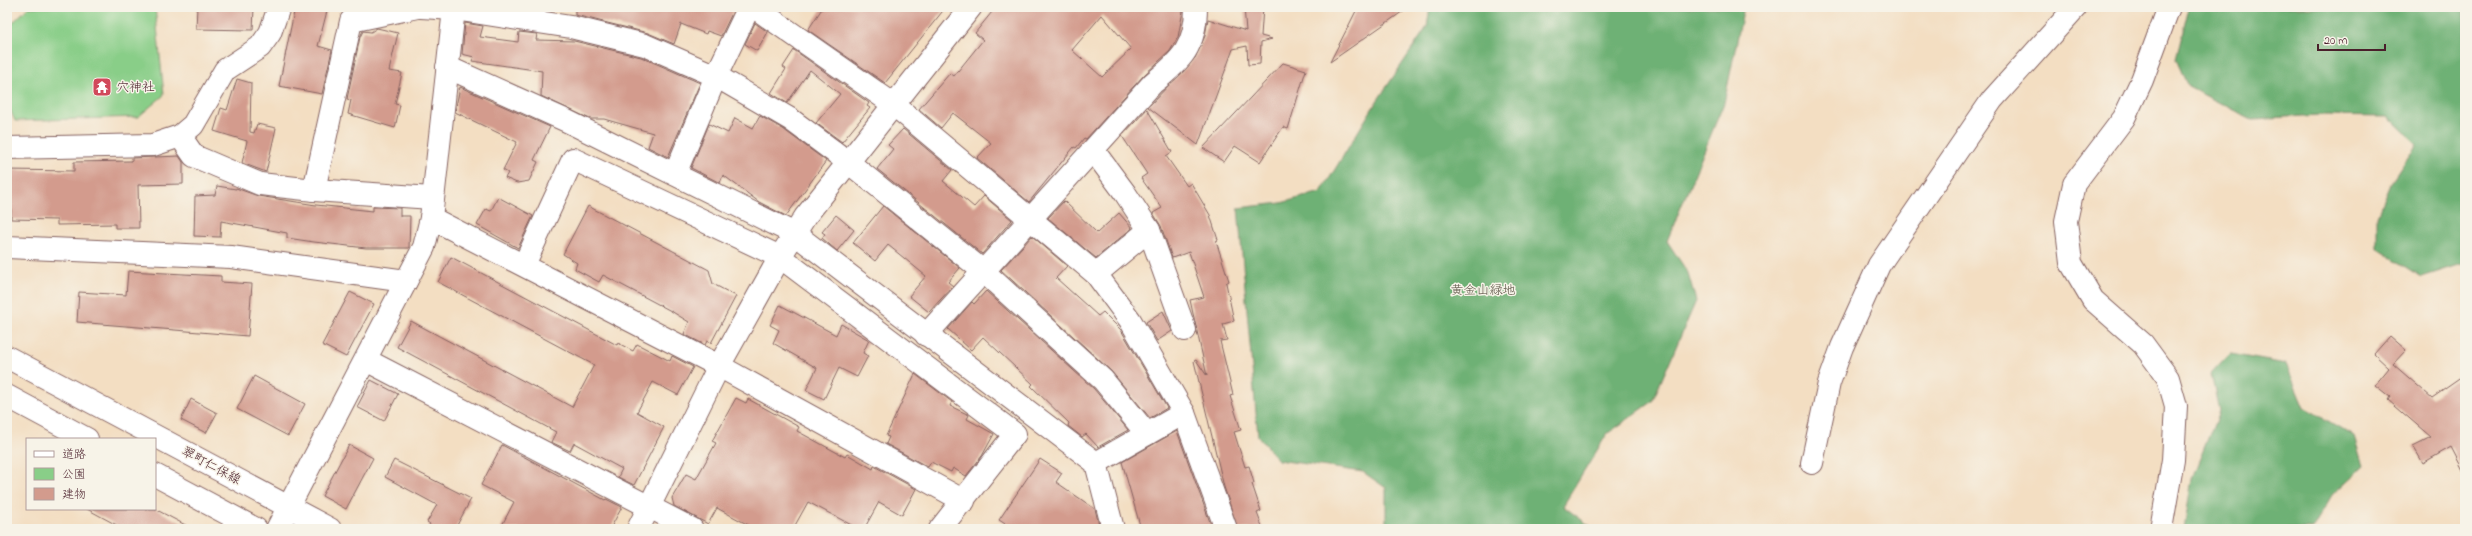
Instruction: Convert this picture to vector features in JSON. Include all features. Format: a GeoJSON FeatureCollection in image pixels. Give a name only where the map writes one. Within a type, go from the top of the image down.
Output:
{"type":"FeatureCollection","features":[{"type":"Feature","properties":{"kind":"street"},"geometry":{"type":"LineString","coordinates":[[7,148],[153,146],[180,136],[193,125],[225,70],[264,42],[270,33],[279,7]]}},
{"type":"Feature","properties":{"kind":"street"},"geometry":{"type":"LineString","coordinates":[[314,190],[351,21],[418,7]]}},
{"type":"Feature","properties":{"kind":"street"},"geometry":{"type":"LineString","coordinates":[[421,7],[454,9],[571,27],[645,45],[716,76],[790,119],[848,162],[983,271],[1103,380],[1147,434]]}},
{"type":"Feature","properties":{"kind":"street"},"geometry":{"type":"LineString","coordinates":[[675,174],[716,76],[749,7]]}},
{"type":"Feature","properties":{"kind":"street"},"geometry":{"type":"LineString","coordinates":[[754,7],[893,104],[1031,218],[1096,274],[1130,320],[1184,413],[1226,529]]}},
{"type":"Feature","properties":{"kind":"street"},"geometry":{"type":"LineString","coordinates":[[638,529],[719,366],[780,257],[848,162],[971,7]]}},
{"type":"Feature","properties":{"kind":"street"},"geometry":{"type":"LineString","coordinates":[[926,335],[1153,83],[1172,68],[1188,50],[1196,26],[1196,7]]}},
{"type":"Feature","properties":{"kind":"street"},"geometry":{"type":"LineString","coordinates":[[1812,463],[1829,383],[1842,347],[1879,265],[1992,100],[2076,7]]}},
{"type":"Feature","properties":{"kind":"street"},"geometry":{"type":"LineString","coordinates":[[2161,529],[2173,460],[2176,406],[2168,378],[2143,344],[2093,300],[2071,263],[2066,220],[2074,184],[2124,118],[2142,80],[2168,7]]}},
{"type":"Feature","properties":{"kind":"street"},"geometry":{"type":"LineString","coordinates":[[277,529],[424,247],[432,208],[454,9]]}},
{"type":"Feature","properties":{"kind":"street"},"geometry":{"type":"LineString","coordinates":[[447,67],[567,121],[795,234],[1096,463],[1112,529]]}},
{"type":"Feature","properties":{"kind":"street"},"geometry":{"type":"LineString","coordinates":[[180,136],[194,156],[260,184],[314,190],[432,208],[524,265],[719,366],[964,501]]}},
{"type":"Feature","properties":{"kind":"street"},"geometry":{"type":"LineString","coordinates":[[1093,150],[1149,230],[1185,330]]}},
{"type":"Feature","properties":{"kind":"street"},"geometry":{"type":"LineString","coordinates":[[524,265],[573,159],[780,257],[1015,434],[964,501],[940,529]]}},
{"type":"Feature","properties":{"kind":"street"},"geometry":{"type":"LineString","coordinates":[[1096,274],[1149,230]]}},
{"type":"Feature","properties":{"kind":"street"},"geometry":{"type":"LineString","coordinates":[[7,247],[231,257],[406,281]]}},
{"type":"Feature","properties":{"kind":"street","name":"翠町仁保線"},"geometry":{"type":"LineString","coordinates":[[7,357],[330,529]]}},
{"type":"Feature","properties":{"kind":"street"},"geometry":{"type":"LineString","coordinates":[[366,360],[692,529]]}},
{"type":"Feature","properties":{"kind":"street"},"geometry":{"type":"LineString","coordinates":[[7,396],[86,438]]}},
{"type":"Feature","properties":{"kind":"street"},"geometry":{"type":"LineString","coordinates":[[1096,463],[1184,413]]}},
{"type":"Feature","properties":{"kind":"street"},"geometry":{"type":"LineString","coordinates":[[156,476],[256,529]]}},
{"type":"Feature","properties":{"kind":"green space","name":"穴神社"},"geometry":{"type":"Polygon","coordinates":[[[29,7],[155,7],[164,95],[138,117],[15,121],[7,103],[7,28],[29,7]]]}},
{"type":"Feature","properties":{"kind":"green space","name":"黄金山緑地"},"geometry":{"type":"Polygon","coordinates":[[[1430,7],[1744,7],[1724,103],[1667,241],[1688,273],[1696,301],[1652,402],[1607,434],[1563,506],[1594,529],[1386,529],[1386,488],[1363,472],[1278,460],[1258,436],[1238,208],[1281,203],[1321,192],[1375,104],[1427,27],[1430,7]]]}},
{"type":"Feature","properties":{"kind":"green space"},"geometry":{"type":"Polygon","coordinates":[[[2189,7],[2465,7],[2465,263],[2422,277],[2377,248],[2377,215],[2390,184],[2417,144],[2388,116],[2320,115],[2252,119],[2188,87],[2176,59],[2189,7]]]}},
{"type":"Feature","properties":{"kind":"green space"},"geometry":{"type":"Polygon","coordinates":[[[2230,354],[2286,364],[2304,407],[2354,436],[2363,466],[2332,495],[2312,529],[2184,529],[2192,478],[2219,411],[2211,374],[2230,354]]]}},
{"type":"Feature","properties":{"kind":"building"},"geometry":{"type":"Polygon","coordinates":[[[197,7],[254,7],[253,30],[196,29],[197,7]]]}},
{"type":"Feature","properties":{"kind":"building"},"geometry":{"type":"Polygon","coordinates":[[[295,7],[328,7],[318,46],[332,50],[322,94],[279,86],[295,7]]]}},
{"type":"Feature","properties":{"kind":"building"},"geometry":{"type":"Polygon","coordinates":[[[575,7],[735,7],[721,36],[707,31],[706,34],[681,24],[674,44],[648,33],[575,15],[575,7]]]}},
{"type":"Feature","properties":{"kind":"building"},"geometry":{"type":"Polygon","coordinates":[[[823,7],[946,7],[885,83],[808,30],[823,7]]]}},
{"type":"Feature","properties":{"kind":"building"},"geometry":{"type":"Polygon","coordinates":[[[996,7],[1169,7],[1183,11],[1178,37],[1170,51],[1144,75],[1086,139],[1084,138],[1076,148],[1074,147],[1029,202],[977,158],[991,143],[953,113],[941,128],[919,109],[950,73],[954,76],[983,40],[975,33],[996,7]],[[1102,15],[1072,50],[1102,77],[1131,49],[1102,15]]]}},
{"type":"Feature","properties":{"kind":"building"},"geometry":{"type":"Polygon","coordinates":[[[1244,7],[1263,7],[1261,36],[1272,39],[1261,42],[1260,64],[1248,65],[1247,46],[1233,49],[1198,145],[1148,107],[1195,58],[1205,36],[1208,19],[1246,31],[1244,7]]]}},
{"type":"Feature","properties":{"kind":"building"},"geometry":{"type":"Polygon","coordinates":[[[1358,7],[1409,7],[1330,62],[1350,23],[1358,7]]]}},
{"type":"Feature","properties":{"kind":"building"},"geometry":{"type":"Polygon","coordinates":[[[465,23],[483,26],[480,37],[518,42],[519,32],[537,34],[536,40],[574,41],[641,57],[700,83],[668,157],[648,147],[653,133],[604,119],[590,119],[541,96],[542,71],[472,61],[474,57],[462,54],[465,23]]]}},
{"type":"Feature","properties":{"kind":"building"},"geometry":{"type":"Polygon","coordinates":[[[755,23],[768,32],[757,51],[745,44],[755,23]]]}},
{"type":"Feature","properties":{"kind":"building"},"geometry":{"type":"Polygon","coordinates":[[[377,28],[398,33],[389,71],[402,73],[395,104],[400,105],[395,128],[348,114],[351,100],[347,99],[360,37],[363,31],[371,32],[377,28]]]}},
{"type":"Feature","properties":{"kind":"building"},"geometry":{"type":"Polygon","coordinates":[[[794,50],[869,103],[867,106],[870,108],[842,142],[816,123],[840,94],[810,70],[787,103],[771,93],[786,69],[783,67],[794,50]]]}},
{"type":"Feature","properties":{"kind":"building"},"geometry":{"type":"Polygon","coordinates":[[[1283,63],[1306,70],[1288,129],[1283,127],[1260,162],[1235,146],[1224,162],[1203,148],[1283,63]]]}},
{"type":"Feature","properties":{"kind":"building"},"geometry":{"type":"Polygon","coordinates":[[[237,79],[251,83],[250,132],[254,133],[257,124],[276,128],[266,172],[242,163],[247,141],[214,131],[221,108],[227,110],[237,79]]]}},
{"type":"Feature","properties":{"kind":"building"},"geometry":{"type":"Polygon","coordinates":[[[460,87],[550,127],[534,160],[538,162],[529,181],[517,183],[505,178],[508,173],[503,170],[517,142],[455,112],[460,87]]]}},
{"type":"Feature","properties":{"kind":"building"},"geometry":{"type":"Polygon","coordinates":[[[1147,109],[1172,152],[1166,156],[1187,186],[1191,183],[1210,215],[1218,240],[1216,241],[1229,281],[1226,283],[1234,321],[1223,324],[1227,340],[1220,341],[1233,395],[1230,396],[1241,430],[1234,432],[1245,467],[1249,466],[1254,483],[1252,484],[1261,511],[1257,513],[1263,529],[1238,529],[1224,487],[1194,361],[1196,360],[1207,376],[1190,300],[1204,297],[1189,252],[1172,258],[1161,226],[1153,213],[1162,208],[1141,178],[1147,174],[1122,136],[1147,109]]]}},
{"type":"Feature","properties":{"kind":"building"},"geometry":{"type":"Polygon","coordinates":[[[760,116],[783,129],[826,161],[786,216],[759,202],[723,175],[720,183],[691,168],[709,124],[728,133],[735,118],[753,128],[760,116]]]}},
{"type":"Feature","properties":{"kind":"building"},"geometry":{"type":"Polygon","coordinates":[[[903,129],[952,170],[943,181],[974,207],[984,196],[1012,220],[982,254],[877,169],[893,149],[888,145],[903,129]]]}},
{"type":"Feature","properties":{"kind":"building"},"geometry":{"type":"Polygon","coordinates":[[[179,156],[183,162],[183,184],[138,185],[139,228],[115,228],[115,224],[57,225],[57,220],[11,219],[11,205],[7,205],[7,170],[74,171],[74,162],[132,161],[132,158],[179,156]]]}},
{"type":"Feature","properties":{"kind":"building"},"geometry":{"type":"Polygon","coordinates":[[[217,186],[236,188],[258,196],[316,205],[373,211],[373,207],[400,208],[400,216],[410,216],[409,248],[366,248],[314,242],[287,238],[287,233],[221,221],[220,237],[194,236],[195,196],[215,195],[217,186]]]}},
{"type":"Feature","properties":{"kind":"building"},"geometry":{"type":"Polygon","coordinates":[[[498,197],[533,216],[518,248],[477,225],[486,209],[491,211],[498,197]]]}},
{"type":"Feature","properties":{"kind":"building"},"geometry":{"type":"Polygon","coordinates":[[[1064,201],[1097,233],[1119,213],[1132,228],[1096,258],[1048,218],[1064,201]]]}},
{"type":"Feature","properties":{"kind":"building"},"geometry":{"type":"Polygon","coordinates":[[[588,206],[709,270],[713,284],[736,296],[711,343],[707,341],[705,345],[684,334],[689,322],[671,311],[603,275],[599,282],[575,269],[577,263],[563,254],[588,206]]]}},
{"type":"Feature","properties":{"kind":"building"},"geometry":{"type":"Polygon","coordinates":[[[883,206],[960,268],[948,282],[953,286],[929,312],[909,296],[926,276],[888,245],[875,261],[853,243],[883,206]]]}},
{"type":"Feature","properties":{"kind":"building"},"geometry":{"type":"Polygon","coordinates":[[[836,215],[854,230],[837,251],[822,238],[825,234],[822,232],[836,215]]]}},
{"type":"Feature","properties":{"kind":"building"},"geometry":{"type":"Polygon","coordinates":[[[1032,236],[1067,266],[1056,278],[1098,316],[1103,312],[1121,330],[1167,408],[1150,418],[1111,371],[1001,270],[1032,236]]]}},
{"type":"Feature","properties":{"kind":"building"},"geometry":{"type":"Polygon","coordinates":[[[451,257],[617,345],[618,343],[633,351],[637,344],[670,361],[672,356],[693,367],[678,395],[653,382],[637,412],[664,427],[634,485],[618,477],[622,469],[574,443],[570,451],[551,442],[556,432],[397,347],[411,321],[572,407],[594,365],[438,282],[451,257]]]}},
{"type":"Feature","properties":{"kind":"building"},"geometry":{"type":"Polygon","coordinates":[[[128,271],[221,276],[221,282],[252,284],[248,336],[77,322],[79,292],[126,295],[128,271]]]}},
{"type":"Feature","properties":{"kind":"building"},"geometry":{"type":"Polygon","coordinates":[[[986,291],[1094,389],[1128,430],[1098,447],[1086,434],[1082,437],[1068,426],[1069,423],[1031,386],[1033,384],[983,337],[971,350],[948,329],[972,302],[974,304],[986,291]]]}},
{"type":"Feature","properties":{"kind":"building"},"geometry":{"type":"Polygon","coordinates":[[[350,292],[374,304],[346,357],[322,345],[350,292]]]}},
{"type":"Feature","properties":{"kind":"building"},"geometry":{"type":"Polygon","coordinates":[[[780,305],[836,335],[841,324],[869,340],[863,353],[868,356],[857,377],[839,368],[824,399],[806,390],[817,368],[773,343],[779,330],[770,325],[780,305]]]}},
{"type":"Feature","properties":{"kind":"building"},"geometry":{"type":"Polygon","coordinates":[[[1163,311],[1172,331],[1157,341],[1146,322],[1163,311]]]}},
{"type":"Feature","properties":{"kind":"building"},"geometry":{"type":"Polygon","coordinates":[[[2390,336],[2406,350],[2393,364],[2432,398],[2465,375],[2465,474],[2451,447],[2423,463],[2413,446],[2431,437],[2388,400],[2390,397],[2375,385],[2389,368],[2374,354],[2390,336]]]}},
{"type":"Feature","properties":{"kind":"building"},"geometry":{"type":"Polygon","coordinates":[[[915,374],[952,402],[950,406],[969,415],[967,419],[994,434],[982,456],[966,476],[953,468],[951,472],[931,462],[928,467],[886,444],[889,437],[886,436],[915,374]]]}},
{"type":"Feature","properties":{"kind":"building"},"geometry":{"type":"Polygon","coordinates":[[[254,376],[305,404],[288,436],[237,409],[254,376]]]}},
{"type":"Feature","properties":{"kind":"building"},"geometry":{"type":"Polygon","coordinates":[[[371,380],[398,394],[384,421],[357,407],[371,380]]]}},
{"type":"Feature","properties":{"kind":"building"},"geometry":{"type":"Polygon","coordinates":[[[736,398],[746,403],[748,399],[799,427],[797,431],[845,457],[847,454],[873,469],[874,466],[916,489],[902,515],[879,502],[864,529],[859,529],[808,502],[793,529],[756,529],[717,508],[708,524],[674,506],[672,498],[686,474],[696,479],[716,443],[712,441],[736,398]]]}},
{"type":"Feature","properties":{"kind":"building"},"geometry":{"type":"Polygon","coordinates":[[[191,399],[217,413],[206,433],[181,420],[191,399]]]}},
{"type":"Feature","properties":{"kind":"building"},"geometry":{"type":"Polygon","coordinates":[[[1177,431],[1211,525],[1200,529],[1141,529],[1122,462],[1177,431]]]}},
{"type":"Feature","properties":{"kind":"building"},"geometry":{"type":"Polygon","coordinates":[[[349,445],[373,458],[346,509],[322,496],[349,445]]]}},
{"type":"Feature","properties":{"kind":"building"},"geometry":{"type":"Polygon","coordinates":[[[502,445],[605,500],[606,499],[622,507],[610,529],[500,529],[514,502],[481,485],[502,445]]]}},
{"type":"Feature","properties":{"kind":"building"},"geometry":{"type":"Polygon","coordinates":[[[1040,459],[1062,473],[1056,482],[1095,509],[1100,529],[1013,529],[999,520],[1040,459]]]}},
{"type":"Feature","properties":{"kind":"building"},"geometry":{"type":"Polygon","coordinates":[[[394,460],[471,499],[455,529],[427,529],[430,524],[427,522],[437,505],[385,477],[394,460]]]}},
{"type":"Feature","properties":{"kind":"building"},"geometry":{"type":"Polygon","coordinates":[[[89,510],[156,510],[193,529],[124,529],[89,510]]]}},
{"type":"Feature","properties":{"kind":"place","name":"穴神社"},"geometry":{"type":"Point","coordinates":[102,87]}}]}
